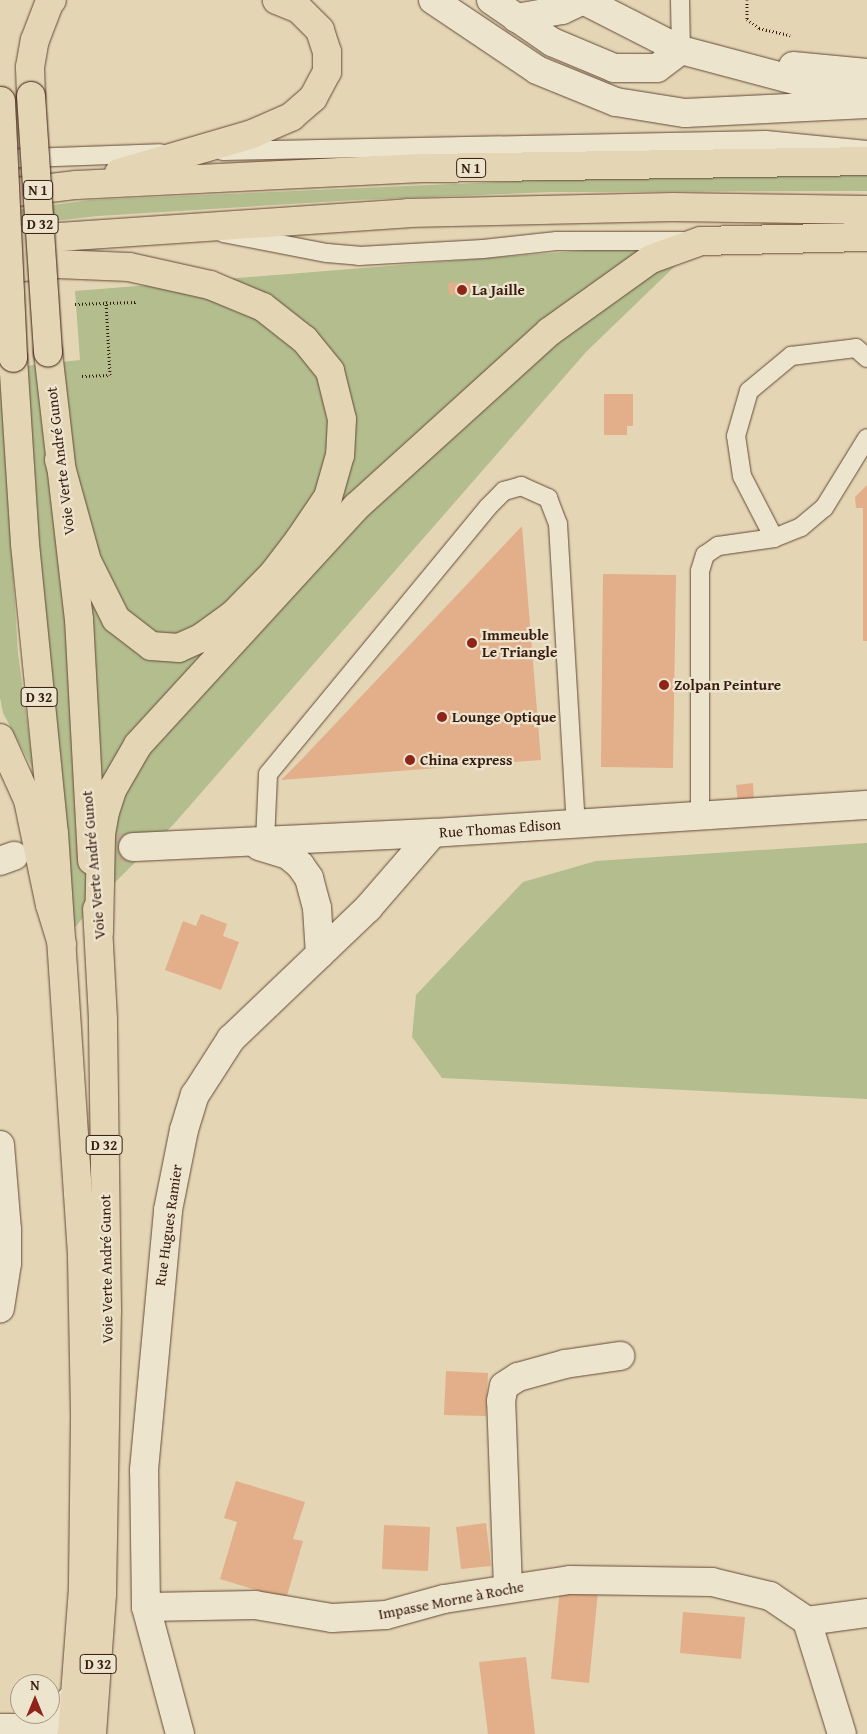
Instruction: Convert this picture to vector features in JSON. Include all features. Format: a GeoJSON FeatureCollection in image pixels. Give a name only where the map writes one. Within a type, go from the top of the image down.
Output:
{"type":"FeatureCollection","features":[{"type":"Feature","properties":{"kind":"main road","name":"Voie Verte André Gunot"},"geometry":{"type":"LineString","coordinates":[[51,0],[36,40],[30,67],[31,96],[48,352],[59,460],[79,619],[87,809],[99,932],[107,1311],[92,1607],[89,1732]]}},
{"type":"Feature","properties":{"kind":"main road"},"geometry":{"type":"LineString","coordinates":[[76,185],[252,134],[291,117],[323,85],[327,72],[327,52],[320,30],[299,9],[277,0]]}},
{"type":"Feature","properties":{"kind":"main road","name":"Voie Verte André Gunot"},"geometry":{"type":"LineString","coordinates":[[0,98],[13,358],[25,544],[62,944],[82,1257],[85,1418],[92,1607],[75,1695],[89,1732]]}},
{"type":"Feature","properties":{"kind":"main road","name":"N 1"},"geometry":{"type":"LineString","coordinates":[[0,194],[76,185],[427,168],[867,161]]}},
{"type":"Feature","properties":{"kind":"main road"},"geometry":{"type":"LineString","coordinates":[[0,241],[188,226],[408,213],[654,207],[867,210]]}},
{"type":"Feature","properties":{"kind":"main road"},"geometry":{"type":"LineString","coordinates":[[99,932],[101,834],[105,812],[112,790],[138,745],[356,507],[549,332],[651,259],[701,241],[867,237]]}},
{"type":"Feature","properties":{"kind":"main road"},"geometry":{"type":"LineString","coordinates":[[0,269],[56,264],[129,267],[210,285],[263,307],[305,340],[330,371],[342,419],[340,455],[328,496],[300,540],[273,574],[234,614],[201,638],[178,648],[151,646],[116,619],[87,561],[59,460]]}},
{"type":"Feature","properties":{"kind":"main road"},"geometry":{"type":"LineString","coordinates":[[0,738],[28,800],[50,905],[62,944]]}},
{"type":"Feature","properties":{"kind":"street"},"geometry":{"type":"LineString","coordinates":[[432,0],[537,70],[616,102],[686,114],[867,104]]}},
{"type":"Feature","properties":{"kind":"street"},"geometry":{"type":"LineString","coordinates":[[490,0],[552,42],[614,68],[657,68],[681,50]]}},
{"type":"Feature","properties":{"kind":"street"},"geometry":{"type":"LineString","coordinates":[[516,18],[562,10],[583,0],[681,50],[717,58],[867,100]]}},
{"type":"Feature","properties":{"kind":"street"},"geometry":{"type":"LineString","coordinates":[[717,58],[867,73]]}},
{"type":"Feature","properties":{"kind":"street","name":"Rue Thomas Edison"},"geometry":{"type":"LineString","coordinates":[[133,847],[433,833],[867,805]]}},
{"type":"Feature","properties":{"kind":"street","name":"Rue Hugues Ramier"},"geometry":{"type":"LineString","coordinates":[[180,1734],[146,1607],[144,1470],[153,1348],[168,1210],[184,1130],[195,1095],[231,1039],[368,908],[433,833]]}},
{"type":"Feature","properties":{"kind":"street"},"geometry":{"type":"LineString","coordinates":[[254,841],[288,855],[300,865],[315,890],[320,954]]}},
{"type":"Feature","properties":{"kind":"street"},"geometry":{"type":"LineString","coordinates":[[0,1145],[7,1230],[7,1263],[0,1308]]}},
{"type":"Feature","properties":{"kind":"street"},"geometry":{"type":"LineString","coordinates":[[508,1588],[501,1401],[504,1386],[518,1377],[565,1364],[620,1356]]}},
{"type":"Feature","properties":{"kind":"street","name":"Impasse Morne à Roche"},"geometry":{"type":"LineString","coordinates":[[146,1607],[255,1605],[332,1618],[386,1615],[444,1599],[570,1580],[712,1582],[770,1596],[807,1621]]}},
{"type":"Feature","properties":{"kind":"street"},"geometry":{"type":"LineString","coordinates":[[842,1734],[807,1621],[867,1613]]}},
{"type":"Feature","properties":{"kind":"street"},"geometry":{"type":"LineString","coordinates":[[0,1728],[35,1728],[50,1722],[75,1695]]}},
{"type":"Feature","properties":{"kind":"street"},"geometry":{"type":"LineString","coordinates":[[160,1734],[173,1708]]}},
{"type":"Feature","properties":{"kind":"lane"},"geometry":{"type":"LineString","coordinates":[[680,0],[681,50]]}},
{"type":"Feature","properties":{"kind":"lane"},"geometry":{"type":"LineString","coordinates":[[0,159],[191,151],[766,140],[867,150]]}},
{"type":"Feature","properties":{"kind":"lane"},"geometry":{"type":"LineString","coordinates":[[188,226],[327,253],[359,256],[483,249],[557,241],[701,241]]}},
{"type":"Feature","properties":{"kind":"lane"},"geometry":{"type":"LineString","coordinates":[[774,538],[742,476],[736,436],[749,390],[792,356],[856,348],[867,358]]}},
{"type":"Feature","properties":{"kind":"lane"},"geometry":{"type":"LineString","coordinates":[[700,816],[700,571],[704,555],[718,546],[774,538],[801,527],[824,508],[867,438]]}},
{"type":"Feature","properties":{"kind":"lane"},"geometry":{"type":"LineString","coordinates":[[254,841],[268,774],[488,507],[504,491],[521,486],[548,498],[558,524],[576,824]]}},
{"type":"Feature","properties":{"kind":"path"},"geometry":{"type":"LineString","coordinates":[[74,376],[110,375],[106,301]]}},
{"type":"Feature","properties":{"kind":"green space"},"geometry":{"type":"Polygon","coordinates":[[[867,174],[867,191],[552,192],[356,200],[98,216],[0,227],[0,212],[91,200],[545,180],[867,174]]]}},
{"type":"Feature","properties":{"kind":"green space"},"geometry":{"type":"Polygon","coordinates":[[[701,241],[586,352],[173,825],[96,901],[62,944],[17,367],[80,360],[75,291],[701,241]]]}},
{"type":"Feature","properties":{"kind":"green space"},"geometry":{"type":"Polygon","coordinates":[[[0,362],[18,653],[34,771],[3,713],[0,698],[0,362]]]}},
{"type":"Feature","properties":{"kind":"green space"},"geometry":{"type":"Polygon","coordinates":[[[867,843],[867,1099],[442,1078],[412,1037],[416,995],[523,882],[596,861],[867,843]]]}},
{"type":"Feature","properties":{"kind":"building"},"geometry":{"type":"Polygon","coordinates":[[[474,282],[474,292],[449,295],[448,283],[474,282]]]}},
{"type":"Feature","properties":{"kind":"building"},"geometry":{"type":"Polygon","coordinates":[[[604,394],[633,394],[633,426],[627,426],[627,435],[604,435],[604,394]]]}},
{"type":"Feature","properties":{"kind":"building"},"geometry":{"type":"Polygon","coordinates":[[[867,485],[867,641],[863,641],[863,508],[856,508],[855,497],[867,485]]]}},
{"type":"Feature","properties":{"kind":"building","name":"Immeuble Le Triangle"},"geometry":{"type":"Polygon","coordinates":[[[522,526],[541,760],[281,780],[302,759],[522,526]]]}},
{"type":"Feature","properties":{"kind":"building"},"geometry":{"type":"Polygon","coordinates":[[[603,574],[676,575],[673,768],[601,767],[603,574]]]}},
{"type":"Feature","properties":{"kind":"building"},"geometry":{"type":"Polygon","coordinates":[[[753,783],[754,800],[738,802],[736,785],[753,783]]]}},
{"type":"Feature","properties":{"kind":"building"},"geometry":{"type":"Polygon","coordinates":[[[201,914],[227,924],[223,936],[239,942],[221,990],[165,970],[183,921],[196,926],[201,914]]]}},
{"type":"Feature","properties":{"kind":"building"},"geometry":{"type":"Polygon","coordinates":[[[446,1371],[488,1373],[486,1416],[444,1415],[446,1371]]]}},
{"type":"Feature","properties":{"kind":"building"},"geometry":{"type":"Polygon","coordinates":[[[236,1481],[305,1502],[293,1539],[303,1541],[286,1599],[220,1579],[237,1522],[224,1518],[236,1481]]]}},
{"type":"Feature","properties":{"kind":"building"},"geometry":{"type":"Polygon","coordinates":[[[486,1523],[491,1566],[461,1569],[456,1527],[486,1523]]]}},
{"type":"Feature","properties":{"kind":"building"},"geometry":{"type":"Polygon","coordinates":[[[384,1525],[430,1527],[428,1571],[382,1569],[384,1525]]]}},
{"type":"Feature","properties":{"kind":"building"},"geometry":{"type":"Polygon","coordinates":[[[560,1588],[598,1592],[589,1683],[551,1679],[560,1588]]]}},
{"type":"Feature","properties":{"kind":"building"},"geometry":{"type":"Polygon","coordinates":[[[683,1612],[745,1617],[741,1659],[680,1653],[683,1612]]]}},
{"type":"Feature","properties":{"kind":"building"},"geometry":{"type":"Polygon","coordinates":[[[526,1657],[535,1734],[488,1734],[479,1662],[526,1657]]]}},
{"type":"Feature","properties":{"kind":"tunnel"},"geometry":{"type":"LineString","coordinates":[[33,855],[133,847]]}},
{"type":"Feature","properties":{"kind":"place","name":"La Jaille"},"geometry":{"type":"Point","coordinates":[462,290]}},
{"type":"Feature","properties":{"kind":"place","name":"Immeuble Le Triangle"},"geometry":{"type":"Point","coordinates":[472,643]}},
{"type":"Feature","properties":{"kind":"place","name":"Zolpan Peinture"},"geometry":{"type":"Point","coordinates":[664,685]}},
{"type":"Feature","properties":{"kind":"place","name":"Lounge Optique"},"geometry":{"type":"Point","coordinates":[442,717]}},
{"type":"Feature","properties":{"kind":"place","name":"China express"},"geometry":{"type":"Point","coordinates":[410,760]}}]}
